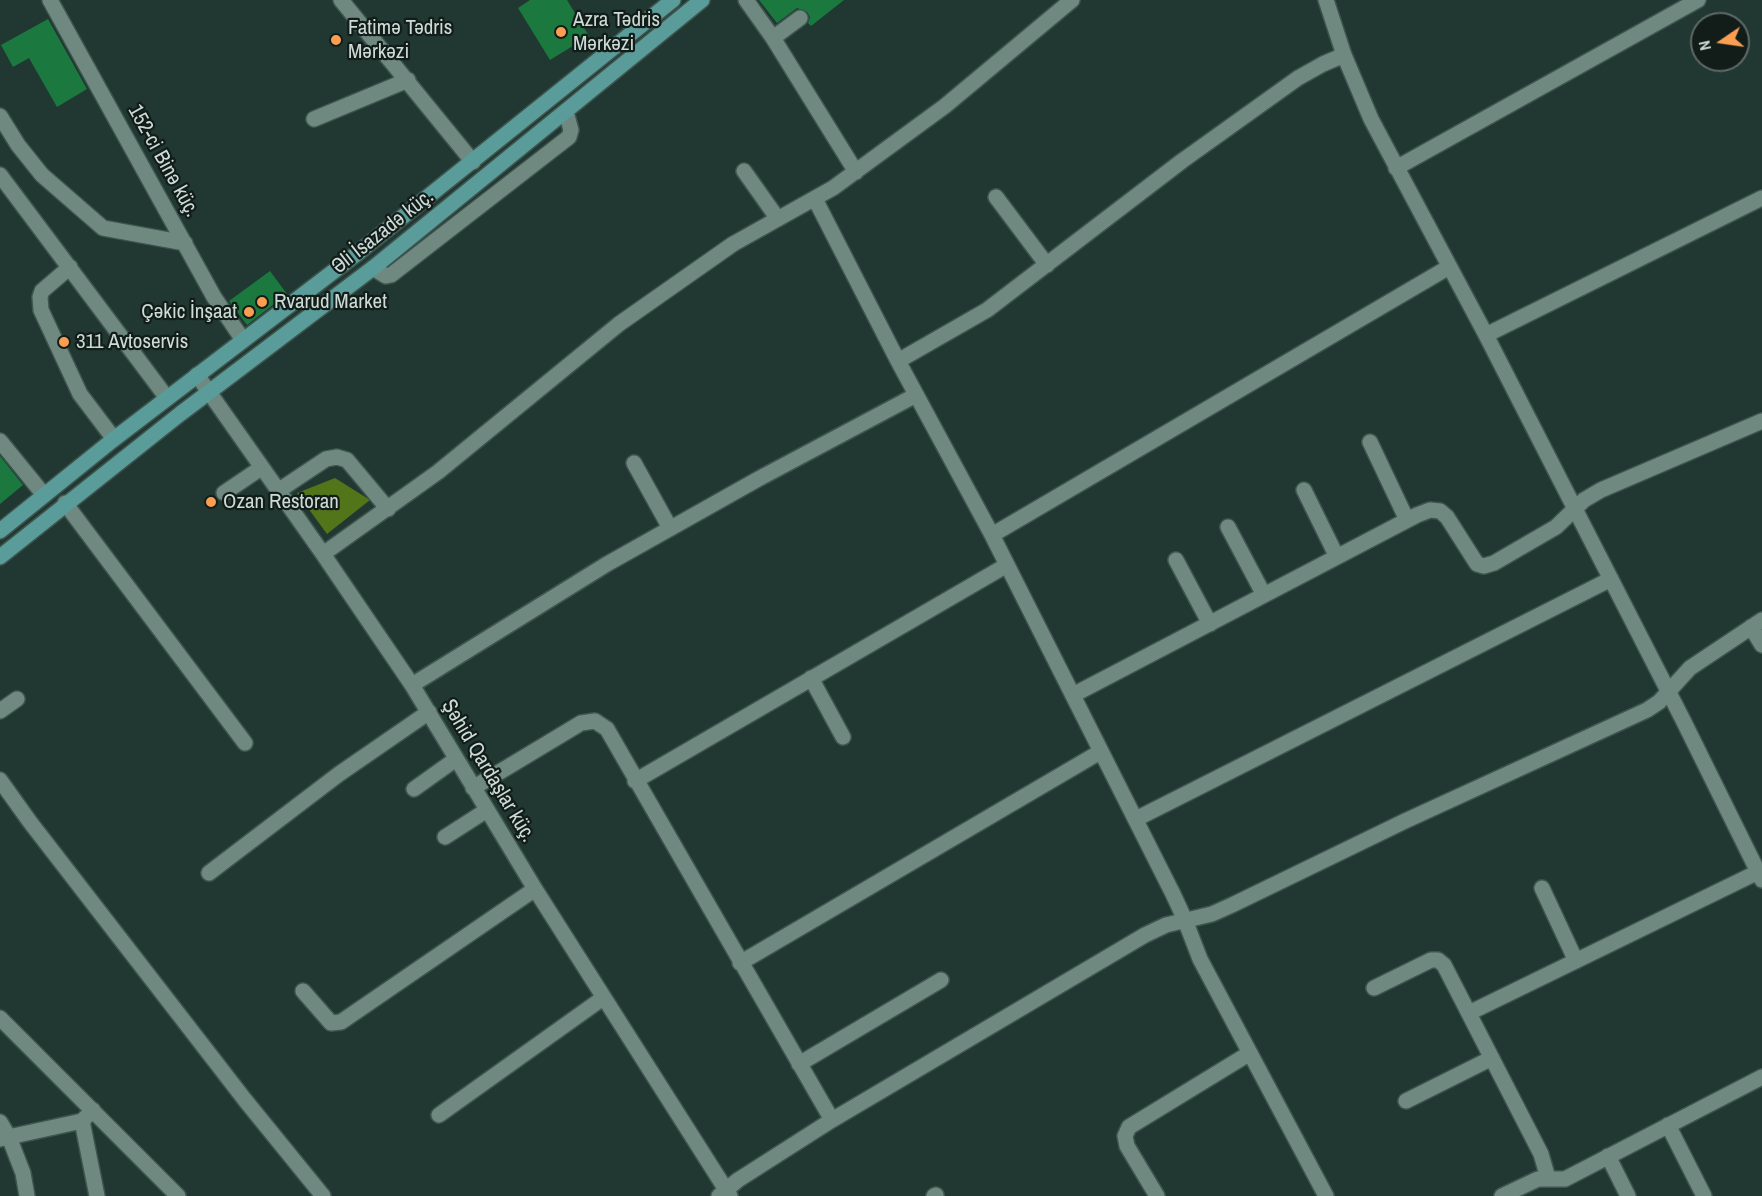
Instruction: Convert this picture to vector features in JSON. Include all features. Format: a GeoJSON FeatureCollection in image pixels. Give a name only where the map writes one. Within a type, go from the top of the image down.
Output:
{"type":"FeatureCollection","features":[{"type":"Feature","properties":{"kind":"main road","name":"Əli İsazadə küç."},"geometry":{"type":"LineString","coordinates":[[0,531],[114,439],[359,252],[673,0]]}},
{"type":"Feature","properties":{"kind":"main road","name":"Əli İsazadə küç."},"geometry":{"type":"LineString","coordinates":[[0,557],[65,503],[373,268],[702,0]]}},
{"type":"Feature","properties":{"kind":"main road"},"geometry":{"type":"LineString","coordinates":[[167,398],[180,414]]}},
{"type":"Feature","properties":{"kind":"street","name":"152-ci Binə küç."},"geometry":{"type":"LineString","coordinates":[[50,0],[214,297],[243,340]]}},
{"type":"Feature","properties":{"kind":"street"},"geometry":{"type":"LineString","coordinates":[[341,0],[472,162]]}},
{"type":"Feature","properties":{"kind":"street"},"geometry":{"type":"LineString","coordinates":[[746,0],[856,172]]}},
{"type":"Feature","properties":{"kind":"street"},"geometry":{"type":"LineString","coordinates":[[323,554],[438,472],[619,324],[733,244],[814,199],[856,172],[945,106],[1072,0]]}},
{"type":"Feature","properties":{"kind":"street"},"geometry":{"type":"LineString","coordinates":[[1326,0],[1357,88],[1396,168],[1486,335],[1668,692],[1756,850],[1760,876],[1469,1013]]}},
{"type":"Feature","properties":{"kind":"street"},"geometry":{"type":"LineString","coordinates":[[1396,168],[1698,0]]}},
{"type":"Feature","properties":{"kind":"street"},"geometry":{"type":"LineString","coordinates":[[772,38],[800,18]]}},
{"type":"Feature","properties":{"kind":"street"},"geometry":{"type":"LineString","coordinates":[[898,361],[987,310],[1182,161],[1298,78],[1344,55]]}},
{"type":"Feature","properties":{"kind":"street"},"geometry":{"type":"LineString","coordinates":[[314,119],[408,80]]}},
{"type":"Feature","properties":{"kind":"street"},"geometry":{"type":"LineString","coordinates":[[373,268],[386,276],[391,275],[569,137],[571,130],[566,112]]}},
{"type":"Feature","properties":{"kind":"street"},"geometry":{"type":"LineString","coordinates":[[0,116],[18,145],[42,175],[103,228],[185,243]]}},
{"type":"Feature","properties":{"kind":"street"},"geometry":{"type":"LineString","coordinates":[[744,171],[778,219]]}},
{"type":"Feature","properties":{"kind":"street"},"geometry":{"type":"LineString","coordinates":[[0,175],[167,398]]}},
{"type":"Feature","properties":{"kind":"street"},"geometry":{"type":"LineString","coordinates":[[996,197],[1047,265]]}},
{"type":"Feature","properties":{"kind":"street"},"geometry":{"type":"LineString","coordinates":[[1486,335],[1762,198]]}},
{"type":"Feature","properties":{"kind":"street"},"geometry":{"type":"LineString","coordinates":[[814,199],[992,535],[1100,752],[1136,819],[1185,920],[1200,959],[1326,1196]]}},
{"type":"Feature","properties":{"kind":"street"},"geometry":{"type":"LineString","coordinates":[[70,267],[42,291],[41,310],[80,394],[114,439]]}},
{"type":"Feature","properties":{"kind":"street"},"geometry":{"type":"LineString","coordinates":[[992,535],[1449,267]]}},
{"type":"Feature","properties":{"kind":"street","name":"Şəhid Qardaşlar küç."},"geometry":{"type":"LineString","coordinates":[[197,375],[412,685],[535,889],[725,1194]]}},
{"type":"Feature","properties":{"kind":"street"},"geometry":{"type":"LineString","coordinates":[[412,685],[607,564],[916,395]]}},
{"type":"Feature","properties":{"kind":"street"},"geometry":{"type":"LineString","coordinates":[[1073,695],[1430,510],[1440,511],[1447,517],[1478,564],[1484,566],[1494,563],[1556,527],[1584,500],[1601,490],[1762,421]]}},
{"type":"Feature","properties":{"kind":"street"},"geometry":{"type":"LineString","coordinates":[[0,441],[44,495]]}},
{"type":"Feature","properties":{"kind":"street"},"geometry":{"type":"LineString","coordinates":[[1370,442],[1407,520]]}},
{"type":"Feature","properties":{"kind":"street"},"geometry":{"type":"LineString","coordinates":[[279,491],[326,459],[337,457],[347,460],[388,509]]}},
{"type":"Feature","properties":{"kind":"street"},"geometry":{"type":"LineString","coordinates":[[634,463],[670,528]]}},
{"type":"Feature","properties":{"kind":"street"},"geometry":{"type":"LineString","coordinates":[[224,493],[261,468]]}},
{"type":"Feature","properties":{"kind":"street"},"geometry":{"type":"LineString","coordinates":[[1304,490],[1337,557]]}},
{"type":"Feature","properties":{"kind":"street"},"geometry":{"type":"LineString","coordinates":[[65,503],[245,743]]}},
{"type":"Feature","properties":{"kind":"street"},"geometry":{"type":"LineString","coordinates":[[1228,527],[1264,595]]}},
{"type":"Feature","properties":{"kind":"street"},"geometry":{"type":"LineString","coordinates":[[1176,560],[1209,624]]}},
{"type":"Feature","properties":{"kind":"street"},"geometry":{"type":"LineString","coordinates":[[635,781],[1007,565]]}},
{"type":"Feature","properties":{"kind":"street"},"geometry":{"type":"LineString","coordinates":[[1136,819],[1611,579]]}},
{"type":"Feature","properties":{"kind":"street"},"geometry":{"type":"LineString","coordinates":[[725,1194],[832,1120],[1145,934],[1166,925],[1212,914],[1405,821],[1647,710],[1690,668],[1756,623],[1762,645]]}},
{"type":"Feature","properties":{"kind":"street"},"geometry":{"type":"LineString","coordinates":[[811,678],[843,737]]}},
{"type":"Feature","properties":{"kind":"street"},"geometry":{"type":"LineString","coordinates":[[0,711],[16,699]]}},
{"type":"Feature","properties":{"kind":"street"},"geometry":{"type":"LineString","coordinates":[[209,873],[339,774],[429,712]]}},
{"type":"Feature","properties":{"kind":"street"},"geometry":{"type":"LineString","coordinates":[[473,788],[581,723],[588,721],[601,723],[607,729],[832,1120]]}},
{"type":"Feature","properties":{"kind":"street"},"geometry":{"type":"LineString","coordinates":[[740,963],[1100,752]]}},
{"type":"Feature","properties":{"kind":"street"},"geometry":{"type":"LineString","coordinates":[[414,789],[456,759]]}},
{"type":"Feature","properties":{"kind":"street"},"geometry":{"type":"LineString","coordinates":[[0,780],[245,1100],[323,1196]]}},
{"type":"Feature","properties":{"kind":"street"},"geometry":{"type":"LineString","coordinates":[[445,837],[487,810]]}},
{"type":"Feature","properties":{"kind":"street"},"geometry":{"type":"LineString","coordinates":[[1542,888],[1576,961]]}},
{"type":"Feature","properties":{"kind":"street"},"geometry":{"type":"LineString","coordinates":[[303,991],[330,1023],[341,1022],[535,889]]}},
{"type":"Feature","properties":{"kind":"street"},"geometry":{"type":"LineString","coordinates":[[1374,988],[1431,960],[1438,960],[1444,965],[1541,1154],[1548,1178]]}},
{"type":"Feature","properties":{"kind":"street"},"geometry":{"type":"LineString","coordinates":[[799,1064],[941,980]]}},
{"type":"Feature","properties":{"kind":"street"},"geometry":{"type":"LineString","coordinates":[[439,1115],[603,998]]}},
{"type":"Feature","properties":{"kind":"street"},"geometry":{"type":"LineString","coordinates":[[0,1019],[87,1116],[178,1196]]}},
{"type":"Feature","properties":{"kind":"street"},"geometry":{"type":"LineString","coordinates":[[1157,1196],[1127,1146],[1125,1136],[1129,1127],[1250,1053]]}},
{"type":"Feature","properties":{"kind":"street"},"geometry":{"type":"LineString","coordinates":[[1406,1101],[1492,1058]]}},
{"type":"Feature","properties":{"kind":"street"},"geometry":{"type":"LineString","coordinates":[[1502,1196],[1529,1182],[1548,1178],[1565,1179],[1762,1077]]}},
{"type":"Feature","properties":{"kind":"street"},"geometry":{"type":"LineString","coordinates":[[5,1138],[87,1116]]}},
{"type":"Feature","properties":{"kind":"street"},"geometry":{"type":"LineString","coordinates":[[87,1116],[97,1196]]}},
{"type":"Feature","properties":{"kind":"street"},"geometry":{"type":"LineString","coordinates":[[0,1122],[5,1138],[23,1173],[27,1196]]}},
{"type":"Feature","properties":{"kind":"street"},"geometry":{"type":"LineString","coordinates":[[1668,1125],[1704,1196]]}},
{"type":"Feature","properties":{"kind":"street"},"geometry":{"type":"LineString","coordinates":[[1608,1156],[1628,1196]]}},
{"type":"Feature","properties":{"kind":"green space"},"geometry":{"type":"Polygon","coordinates":[[[335,478],[370,500],[327,534],[297,493],[335,478]]]}},
{"type":"Feature","properties":{"kind":"building"},"geometry":{"type":"Polygon","coordinates":[[[530,0],[567,0],[589,36],[550,60],[518,8],[530,0]]]}},
{"type":"Feature","properties":{"kind":"building"},"geometry":{"type":"Polygon","coordinates":[[[759,0],[844,0],[811,26],[808,23],[810,17],[807,12],[797,8],[777,23],[759,0]]]}},
{"type":"Feature","properties":{"kind":"building"},"geometry":{"type":"Polygon","coordinates":[[[48,19],[87,89],[57,107],[29,58],[13,67],[1,45],[48,19]]]}},
{"type":"Feature","properties":{"kind":"building"},"geometry":{"type":"Polygon","coordinates":[[[270,271],[287,294],[247,325],[229,301],[270,271]]]}},
{"type":"Feature","properties":{"kind":"building"},"geometry":{"type":"Polygon","coordinates":[[[0,456],[23,485],[0,504],[0,456]]]}},
{"type":"Feature","properties":{"kind":"place","name":"Azra Tədris Mərkəzi"},"geometry":{"type":"Point","coordinates":[561,32]}},
{"type":"Feature","properties":{"kind":"place","name":"Fatimə Tədris Mərkəzi"},"geometry":{"type":"Point","coordinates":[336,40]}},
{"type":"Feature","properties":{"kind":"place","name":"Rvarud Market"},"geometry":{"type":"Point","coordinates":[262,302]}},
{"type":"Feature","properties":{"kind":"place","name":"Çəkic İnşaat"},"geometry":{"type":"Point","coordinates":[249,312]}},
{"type":"Feature","properties":{"kind":"place","name":"311 Avtoservis"},"geometry":{"type":"Point","coordinates":[64,342]}},
{"type":"Feature","properties":{"kind":"place","name":"Ozan Restoran"},"geometry":{"type":"Point","coordinates":[211,502]}}]}
